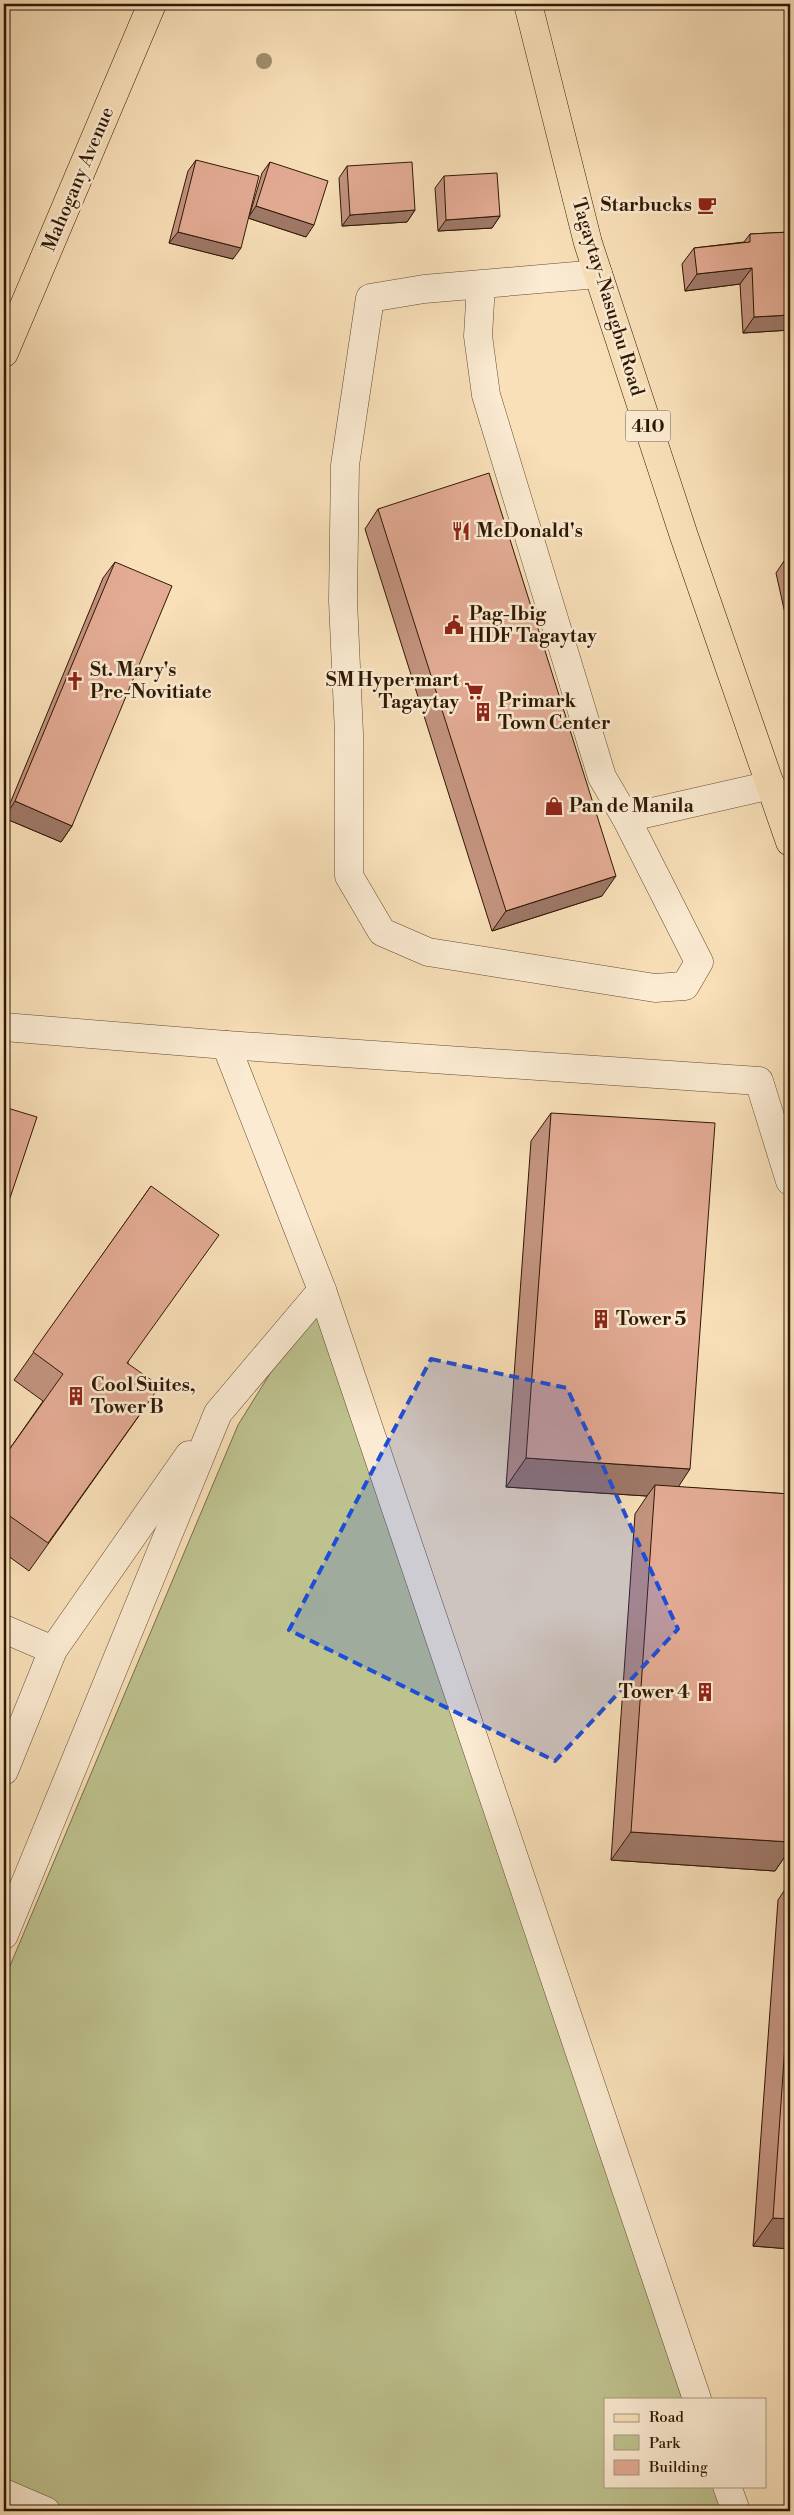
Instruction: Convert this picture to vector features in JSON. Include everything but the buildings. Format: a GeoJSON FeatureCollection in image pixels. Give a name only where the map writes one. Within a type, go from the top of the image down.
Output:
{"type":"FeatureCollection","features":[{"type":"Feature","properties":{"kind":"main road","name":"Tagaytay-Nasugbu Road"},"geometry":{"type":"LineString","coordinates":[[528,4],[588,242],[598,274],[684,536],[790,842]]}},
{"type":"Feature","properties":{"kind":"main road","name":"Mahogany Avenue"},"geometry":{"type":"LineString","coordinates":[[5,346],[145,6]]}},
{"type":"Feature","properties":{"kind":"lane"},"geometry":{"type":"LineString","coordinates":[[482,285],[478,336],[486,395],[602,777],[626,818],[699,962],[685,986],[655,988],[428,952],[382,932],[349,876],[350,734],[343,601],[345,465],[370,298],[424,289],[598,274]]}},
{"type":"Feature","properties":{"kind":"lane"},"geometry":{"type":"LineString","coordinates":[[626,818],[771,785]]}},
{"type":"Feature","properties":{"kind":"lane"},"geometry":{"type":"LineString","coordinates":[[4,1027],[226,1045],[759,1081],[789,1170]]}},
{"type":"Feature","properties":{"kind":"lane"},"geometry":{"type":"LineString","coordinates":[[226,1045],[322,1290],[698,2398]]}},
{"type":"Feature","properties":{"kind":"lane"},"geometry":{"type":"LineString","coordinates":[[4,1771],[53,1650],[218,1413],[322,1290]]}},
{"type":"Feature","properties":{"kind":"lane"},"geometry":{"type":"LineString","coordinates":[[4,1935],[218,1413]]}},
{"type":"Feature","properties":{"kind":"lane"},"geometry":{"type":"LineString","coordinates":[[4,1629],[53,1650]]}},
{"type":"Feature","properties":{"kind":"lane"},"geometry":{"type":"LineString","coordinates":[[728,2488],[736,2511]]}},
{"type":"Feature","properties":{"kind":"lane"},"geometry":{"type":"LineString","coordinates":[[4,2493],[46,2511]]}},
{"type":"Feature","properties":{"kind":"highlighted area"},"geometry":{"type":"Polygon","coordinates":[[[431,1359],[567,1388],[678,1629],[555,1761],[289,1630],[431,1359]]]}},
{"type":"Feature","properties":{"kind":"green space"},"geometry":{"type":"Polygon","coordinates":[[[322,1290],[697,2398],[604,2398],[604,2488],[728,2488],[736,2511],[4,2511],[4,1980],[238,1425],[322,1290]]]}},
{"type":"Feature","properties":{"kind":"place","name":"Starbucks"},"geometry":{"type":"Point","coordinates":[707,205]}},
{"type":"Feature","properties":{"kind":"place","name":"McDonald's"},"geometry":{"type":"Point","coordinates":[461,531]}},
{"type":"Feature","properties":{"kind":"place","name":"Pag-Ibig HDF Tagaytay"},"geometry":{"type":"Point","coordinates":[454,625]}},
{"type":"Feature","properties":{"kind":"place","name":"St. Mary's Pre-Novitiate"},"geometry":{"type":"Point","coordinates":[75,681]}},
{"type":"Feature","properties":{"kind":"place","name":"SM Hypermart Tagaytay"},"geometry":{"type":"Point","coordinates":[474,691]}},
{"type":"Feature","properties":{"kind":"place","name":"Primark Town Center"},"geometry":{"type":"Point","coordinates":[483,712]}},
{"type":"Feature","properties":{"kind":"place","name":"Pan de Manila"},"geometry":{"type":"Point","coordinates":[554,806]}},
{"type":"Feature","properties":{"kind":"place","name":"Tower 5"},"geometry":{"type":"Point","coordinates":[601,1319]}},
{"type":"Feature","properties":{"kind":"place","name":"Cool Suites, Tower B"},"geometry":{"type":"Point","coordinates":[76,1396]}},
{"type":"Feature","properties":{"kind":"place","name":"Tower 4"},"geometry":{"type":"Point","coordinates":[705,1692]}}]}
